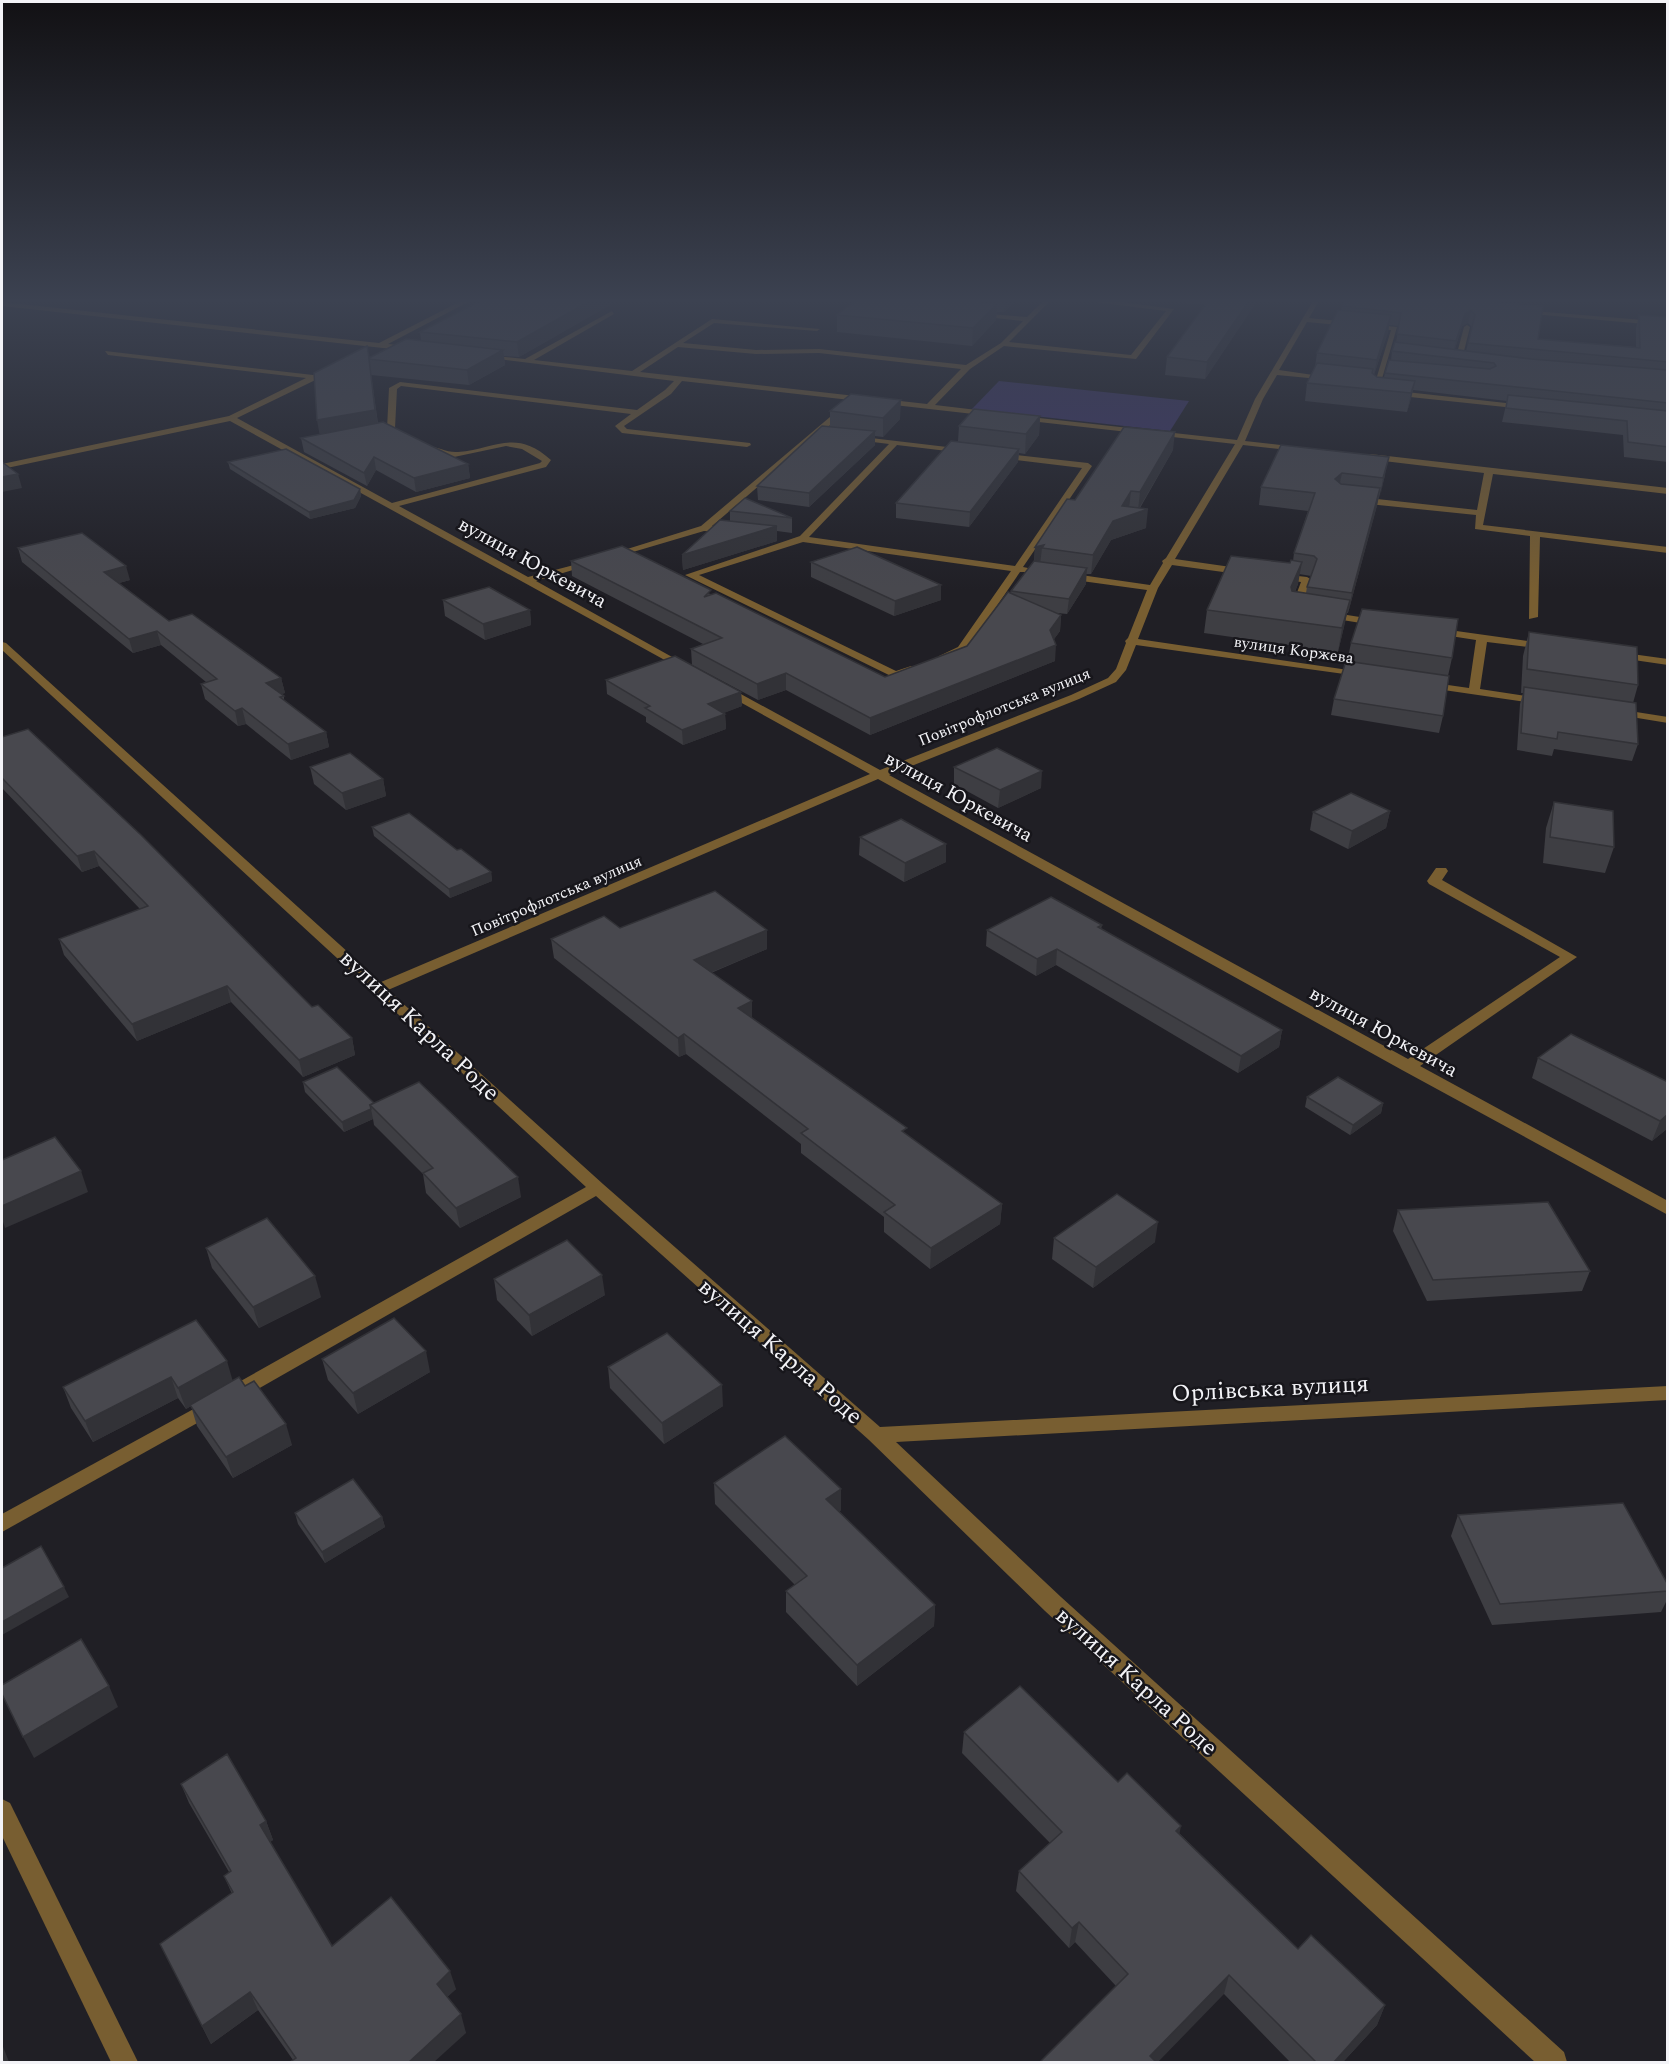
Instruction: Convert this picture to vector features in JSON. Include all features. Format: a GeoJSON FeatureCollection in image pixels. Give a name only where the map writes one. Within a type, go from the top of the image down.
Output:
{"type":"FeatureCollection","features":[{"type":"Feature","properties":{"kind":"street"},"geometry":{"type":"LineString","coordinates":[[2,467],[231,418],[273,397]]}},
{"type":"Feature","properties":{"kind":"street"},"geometry":{"type":"LineString","coordinates":[[391,429],[393,397]]}},
{"type":"Feature","properties":{"kind":"street"},"geometry":{"type":"LineString","coordinates":[[510,397],[639,413]]}},
{"type":"Feature","properties":{"kind":"street"},"geometry":{"type":"LineString","coordinates":[[661,397],[619,426],[625,431],[747,445]]}},
{"type":"Feature","properties":{"kind":"street"},"geometry":{"type":"LineString","coordinates":[[842,397],[1000,415]]}},
{"type":"Feature","properties":{"kind":"street"},"geometry":{"type":"LineString","coordinates":[[929,407],[938,397]]}},
{"type":"Feature","properties":{"kind":"street","name":"Повітрофлотська вулиця"},"geometry":{"type":"LineString","coordinates":[[380,988],[880,774],[1075,698],[1112,680],[1121,670],[1130,641],[1167,561],[1240,443],[1262,397]]}},
{"type":"Feature","properties":{"kind":"street"},"geometry":{"type":"LineString","coordinates":[[1435,397],[1537,408]]}},
{"type":"Feature","properties":{"kind":"street"},"geometry":{"type":"LineString","coordinates":[[704,528],[857,399]]}},
{"type":"Feature","properties":{"kind":"street"},"geometry":{"type":"LineString","coordinates":[[1012,417],[1311,451]]}},
{"type":"Feature","properties":{"kind":"street","name":"вулиця Юркевича"},"geometry":{"type":"LineString","coordinates":[[231,418],[292,447],[390,506],[693,672]]}},
{"type":"Feature","properties":{"kind":"street"},"geometry":{"type":"LineString","coordinates":[[379,431],[391,429],[411,439]]}},
{"type":"Feature","properties":{"kind":"street"},"geometry":{"type":"LineString","coordinates":[[815,433],[826,435]]}},
{"type":"Feature","properties":{"kind":"street"},"geometry":{"type":"LineString","coordinates":[[849,437],[969,452]]}},
{"type":"Feature","properties":{"kind":"street"},"geometry":{"type":"LineString","coordinates":[[895,443],[802,539],[690,575],[895,675],[962,649],[1088,466],[993,454]]}},
{"type":"Feature","properties":{"kind":"street"},"geometry":{"type":"LineString","coordinates":[[390,506],[543,465],[547,460],[517,445],[504,445],[462,455],[442,454],[421,444]]}},
{"type":"Feature","properties":{"kind":"street"},"geometry":{"type":"LineString","coordinates":[[1359,456],[1668,491]]}},
{"type":"Feature","properties":{"kind":"street"},"geometry":{"type":"LineString","coordinates":[[1489,471],[1478,527],[1668,550]]}},
{"type":"Feature","properties":{"kind":"street"},"geometry":{"type":"LineString","coordinates":[[1350,499],[1481,513]]}},
{"type":"Feature","properties":{"kind":"street"},"geometry":{"type":"LineString","coordinates":[[526,581],[704,528],[737,532]]}},
{"type":"Feature","properties":{"kind":"street"},"geometry":{"type":"LineString","coordinates":[[1533,617],[1536,534]]}},
{"type":"Feature","properties":{"kind":"street"},"geometry":{"type":"LineString","coordinates":[[780,536],[1038,572]]}},
{"type":"Feature","properties":{"kind":"street"},"geometry":{"type":"LineString","coordinates":[[1167,561],[1260,574]]}},
{"type":"Feature","properties":{"kind":"street"},"geometry":{"type":"LineString","coordinates":[[1059,575],[1153,588]]}},
{"type":"Feature","properties":{"kind":"street"},"geometry":{"type":"LineString","coordinates":[[1272,576],[1307,580],[1294,611],[1306,612]]}},
{"type":"Feature","properties":{"kind":"street"},"geometry":{"type":"LineString","coordinates":[[1318,614],[1388,624]]}},
{"type":"Feature","properties":{"kind":"street"},"geometry":{"type":"LineString","coordinates":[[1424,629],[1563,648]]}},
{"type":"Feature","properties":{"kind":"street"},"geometry":{"type":"LineString","coordinates":[[1474,692],[1482,638]]}},
{"type":"Feature","properties":{"kind":"street","name":"вулиця Коржева"},"geometry":{"type":"LineString","coordinates":[[1130,641],[1380,678]]}},
{"type":"Feature","properties":{"kind":"street","name":"вулиця Карла Роде"},"geometry":{"type":"LineString","coordinates":[[2,645],[597,1188],[876,1435],[1062,1612],[1554,2062]]}},
{"type":"Feature","properties":{"kind":"street"},"geometry":{"type":"LineString","coordinates":[[1610,654],[1668,662]]}},
{"type":"Feature","properties":{"kind":"street","name":"вулиця Юркевича"},"geometry":{"type":"LineString","coordinates":[[713,683],[1668,1209]]}},
{"type":"Feature","properties":{"kind":"street"},"geometry":{"type":"LineString","coordinates":[[1415,683],[1554,703]]}},
{"type":"Feature","properties":{"kind":"street"},"geometry":{"type":"LineString","coordinates":[[1599,710],[1668,720]]}},
{"type":"Feature","properties":{"kind":"street"},"geometry":{"type":"LineString","coordinates":[[1407,1067],[1570,957],[1434,881],[1441,871]]}},
{"type":"Feature","properties":{"kind":"street"},"geometry":{"type":"LineString","coordinates":[[2,1524],[597,1188]]}},
{"type":"Feature","properties":{"kind":"street","name":"Орлівська вулиця"},"geometry":{"type":"LineString","coordinates":[[876,1435],[1668,1393]]}},
{"type":"Feature","properties":{"kind":"street"},"geometry":{"type":"LineString","coordinates":[[2,1811],[125,2062]]}},
{"type":"Feature","properties":{"kind":"shaded area"},"geometry":{"type":"Polygon","coordinates":[[[983,397],[1154,397],[1189,401],[1170,431],[972,409],[983,397]]]}},
{"type":"Feature","properties":{"kind":"building"},"geometry":{"type":"Polygon","coordinates":[[[316,397],[374,397],[375,410],[317,420],[316,397]]]}},
{"type":"Feature","properties":{"kind":"building"},"geometry":{"type":"Polygon","coordinates":[[[847,397],[901,400],[883,418],[830,411],[847,397]]]}},
{"type":"Feature","properties":{"kind":"building"},"geometry":{"type":"Polygon","coordinates":[[[1508,397],[1531,397],[1668,411],[1668,447],[1628,442],[1627,421],[1506,408],[1508,397]]]}},
{"type":"Feature","properties":{"kind":"building"},"geometry":{"type":"Polygon","coordinates":[[[1614,397],[1668,397],[1668,403],[1614,397]]]}},
{"type":"Feature","properties":{"kind":"building"},"geometry":{"type":"Polygon","coordinates":[[[974,409],[1040,416],[1026,434],[959,426],[974,409]]]}},
{"type":"Feature","properties":{"kind":"building"},"geometry":{"type":"Polygon","coordinates":[[[383,422],[468,464],[414,478],[374,457],[364,473],[301,438],[383,422]]]}},
{"type":"Feature","properties":{"kind":"building"},"geometry":{"type":"Polygon","coordinates":[[[822,426],[875,431],[809,493],[757,486],[822,426]]]}},
{"type":"Feature","properties":{"kind":"building"},"geometry":{"type":"Polygon","coordinates":[[[1124,427],[1175,432],[1140,492],[1131,491],[1122,506],[1148,509],[1113,521],[1093,555],[1042,548],[1044,545],[1035,547],[1067,499],[1075,500],[1124,427]]]}},
{"type":"Feature","properties":{"kind":"building"},"geometry":{"type":"Polygon","coordinates":[[[951,441],[1019,449],[970,512],[896,503],[951,441]]]}},
{"type":"Feature","properties":{"kind":"building"},"geometry":{"type":"Polygon","coordinates":[[[1281,445],[1389,457],[1383,478],[1342,473],[1335,479],[1341,484],[1380,488],[1352,593],[1307,587],[1317,559],[1314,556],[1294,553],[1315,493],[1261,487],[1281,445]]]}},
{"type":"Feature","properties":{"kind":"building"},"geometry":{"type":"Polygon","coordinates":[[[286,449],[360,489],[354,500],[309,512],[228,462],[286,449]]]}},
{"type":"Feature","properties":{"kind":"building"},"geometry":{"type":"Polygon","coordinates":[[[2,462],[18,474],[2,477],[2,462]]]}},
{"type":"Feature","properties":{"kind":"building"},"geometry":{"type":"Polygon","coordinates":[[[745,498],[792,518],[730,511],[745,498]]]}},
{"type":"Feature","properties":{"kind":"building"},"geometry":{"type":"Polygon","coordinates":[[[720,520],[777,526],[682,555],[720,520]]]}},
{"type":"Feature","properties":{"kind":"building"},"geometry":{"type":"Polygon","coordinates":[[[82,533],[126,566],[104,572],[169,621],[192,614],[281,678],[266,683],[284,696],[280,697],[326,732],[288,744],[242,708],[235,711],[201,684],[217,679],[157,631],[129,639],[18,548],[82,533]]]}},
{"type":"Feature","properties":{"kind":"building"},"geometry":{"type":"Polygon","coordinates":[[[622,546],[711,590],[704,597],[716,593],[885,677],[967,646],[1008,592],[1061,615],[1050,630],[1056,645],[870,718],[786,673],[757,684],[691,649],[722,638],[571,561],[622,546]]]}},
{"type":"Feature","properties":{"kind":"building"},"geometry":{"type":"Polygon","coordinates":[[[857,547],[941,585],[895,601],[811,562],[857,547]]]}},
{"type":"Feature","properties":{"kind":"building"},"geometry":{"type":"Polygon","coordinates":[[[1231,556],[1290,563],[1291,560],[1302,562],[1291,587],[1292,591],[1350,600],[1342,628],[1207,610],[1231,556]]]}},
{"type":"Feature","properties":{"kind":"building"},"geometry":{"type":"Polygon","coordinates":[[[1034,561],[1087,568],[1069,599],[1011,591],[1034,561]]]}},
{"type":"Feature","properties":{"kind":"building"},"geometry":{"type":"Polygon","coordinates":[[[489,587],[530,610],[483,624],[443,600],[489,587]]]}},
{"type":"Feature","properties":{"kind":"building"},"geometry":{"type":"Polygon","coordinates":[[[1362,609],[1458,619],[1452,658],[1351,643],[1362,609]]]}},
{"type":"Feature","properties":{"kind":"building"},"geometry":{"type":"Polygon","coordinates":[[[1529,632],[1637,647],[1638,685],[1527,669],[1529,632]]]}},
{"type":"Feature","properties":{"kind":"building"},"geometry":{"type":"Polygon","coordinates":[[[675,656],[741,692],[708,704],[725,714],[682,730],[645,708],[650,706],[606,680],[675,656]]]}},
{"type":"Feature","properties":{"kind":"building"},"geometry":{"type":"Polygon","coordinates":[[[1346,661],[1449,676],[1443,716],[1334,699],[1346,661]]]}},
{"type":"Feature","properties":{"kind":"building"},"geometry":{"type":"Polygon","coordinates":[[[1524,687],[1636,703],[1638,744],[1558,732],[1557,739],[1521,733],[1524,687]]]}},
{"type":"Feature","properties":{"kind":"building"},"geometry":{"type":"Polygon","coordinates":[[[28,729],[141,835],[312,1007],[318,1005],[352,1038],[299,1060],[227,986],[132,1024],[59,939],[148,906],[94,851],[77,856],[2,778],[2,737],[28,729]]]}},
{"type":"Feature","properties":{"kind":"building"},"geometry":{"type":"Polygon","coordinates":[[[997,748],[1042,771],[1000,790],[954,767],[997,748]]]}},
{"type":"Feature","properties":{"kind":"building"},"geometry":{"type":"Polygon","coordinates":[[[350,753],[383,779],[342,793],[310,767],[350,753]]]}},
{"type":"Feature","properties":{"kind":"building"},"geometry":{"type":"Polygon","coordinates":[[[1351,793],[1390,811],[1352,831],[1313,812],[1351,793]]]}},
{"type":"Feature","properties":{"kind":"building"},"geometry":{"type":"Polygon","coordinates":[[[1554,802],[1613,811],[1614,847],[1550,837],[1554,802]]]}},
{"type":"Feature","properties":{"kind":"building"},"geometry":{"type":"Polygon","coordinates":[[[409,813],[457,850],[461,849],[491,872],[449,889],[372,827],[409,813]]]}},
{"type":"Feature","properties":{"kind":"building"},"geometry":{"type":"Polygon","coordinates":[[[901,819],[946,844],[905,863],[860,837],[901,819]]]}},
{"type":"Feature","properties":{"kind":"building"},"geometry":{"type":"Polygon","coordinates":[[[715,891],[767,930],[694,960],[752,1001],[738,1008],[907,1128],[902,1131],[1002,1204],[931,1248],[884,1212],[895,1205],[801,1133],[808,1129],[684,1034],[678,1038],[551,939],[604,916],[620,928],[715,891]]]}},
{"type":"Feature","properties":{"kind":"building"},"geometry":{"type":"Polygon","coordinates":[[[1051,897],[1102,925],[1098,927],[1282,1030],[1241,1056],[1057,949],[1037,959],[987,930],[1051,897]]]}},
{"type":"Feature","properties":{"kind":"building"},"geometry":{"type":"Polygon","coordinates":[[[1571,1034],[1668,1082],[1668,1114],[1660,1121],[1538,1058],[1571,1034]]]}},
{"type":"Feature","properties":{"kind":"building"},"geometry":{"type":"Polygon","coordinates":[[[337,1067],[374,1103],[370,1105],[371,1109],[342,1122],[303,1082],[337,1067]]]}},
{"type":"Feature","properties":{"kind":"building"},"geometry":{"type":"Polygon","coordinates":[[[1338,1077],[1383,1103],[1353,1125],[1307,1097],[1338,1077]]]}},
{"type":"Feature","properties":{"kind":"building"},"geometry":{"type":"Polygon","coordinates":[[[419,1082],[518,1177],[456,1208],[423,1173],[433,1168],[370,1105],[419,1082]]]}},
{"type":"Feature","properties":{"kind":"building"},"geometry":{"type":"Polygon","coordinates":[[[55,1137],[81,1171],[2,1206],[2,1160],[55,1137]]]}},
{"type":"Feature","properties":{"kind":"building"},"geometry":{"type":"Polygon","coordinates":[[[1117,1194],[1158,1222],[1096,1267],[1054,1238],[1117,1194]]]}},
{"type":"Feature","properties":{"kind":"building"},"geometry":{"type":"Polygon","coordinates":[[[1548,1202],[1590,1271],[1433,1280],[1398,1210],[1548,1202]]]}},
{"type":"Feature","properties":{"kind":"building"},"geometry":{"type":"Polygon","coordinates":[[[267,1218],[315,1276],[253,1307],[206,1248],[267,1218]]]}},
{"type":"Feature","properties":{"kind":"building"},"geometry":{"type":"Polygon","coordinates":[[[567,1240],[602,1275],[529,1315],[494,1279],[567,1240]]]}},
{"type":"Feature","properties":{"kind":"building"},"geometry":{"type":"Polygon","coordinates":[[[394,1318],[426,1351],[353,1393],[322,1359],[394,1318]]]}},
{"type":"Feature","properties":{"kind":"building"},"geometry":{"type":"Polygon","coordinates":[[[196,1320],[227,1361],[178,1388],[171,1377],[85,1421],[63,1387],[196,1320]]]}},
{"type":"Feature","properties":{"kind":"building"},"geometry":{"type":"Polygon","coordinates":[[[667,1333],[722,1385],[662,1423],[608,1367],[667,1333]]]}},
{"type":"Feature","properties":{"kind":"building"},"geometry":{"type":"Polygon","coordinates":[[[239,1377],[245,1386],[254,1381],[286,1424],[226,1457],[190,1405],[239,1377]]]}},
{"type":"Feature","properties":{"kind":"building"},"geometry":{"type":"Polygon","coordinates":[[[785,1436],[841,1489],[826,1499],[935,1605],[857,1665],[786,1591],[807,1576],[714,1483],[785,1436]]]}},
{"type":"Feature","properties":{"kind":"building"},"geometry":{"type":"Polygon","coordinates":[[[353,1479],[382,1517],[322,1552],[295,1513],[353,1479]]]}},
{"type":"Feature","properties":{"kind":"building"},"geometry":{"type":"Polygon","coordinates":[[[1623,1503],[1668,1585],[1668,1591],[1500,1604],[1458,1515],[1623,1503]]]}},
{"type":"Feature","properties":{"kind":"building"},"geometry":{"type":"Polygon","coordinates":[[[41,1546],[64,1587],[2,1622],[2,1568],[41,1546]]]}},
{"type":"Feature","properties":{"kind":"building"},"geometry":{"type":"Polygon","coordinates":[[[81,1639],[109,1686],[23,1737],[2,1694],[2,1685],[81,1639]]]}},
{"type":"Feature","properties":{"kind":"building"},"geometry":{"type":"Polygon","coordinates":[[[1020,1686],[1118,1782],[1127,1773],[1181,1826],[1176,1831],[1298,1949],[1311,1935],[1385,2005],[1334,2062],[1316,2062],[1229,1975],[1150,2056],[1155,2061],[1153,2062],[1040,2062],[1128,1974],[1079,1922],[1072,1928],[1019,1871],[1062,1832],[964,1732],[1020,1686]]]}},
{"type":"Feature","properties":{"kind":"building"},"geometry":{"type":"Polygon","coordinates":[[[227,1754],[266,1821],[260,1825],[332,1946],[391,1897],[450,1971],[437,1984],[461,2014],[409,2062],[290,2062],[296,2058],[250,1992],[202,2026],[160,1944],[233,1892],[224,1876],[231,1871],[181,1784],[227,1754]]]}}]}
